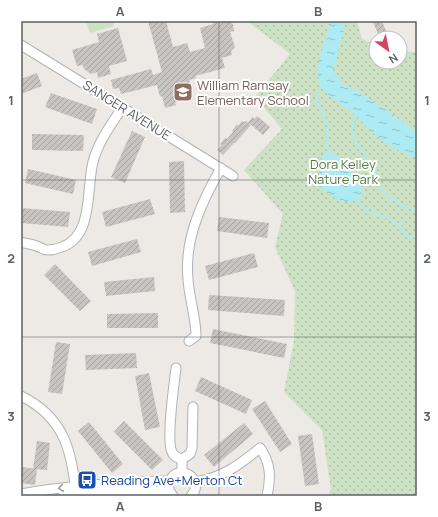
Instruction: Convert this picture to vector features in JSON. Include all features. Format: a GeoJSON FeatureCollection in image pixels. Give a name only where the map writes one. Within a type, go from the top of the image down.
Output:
{"type":"FeatureCollection","features":[{"type":"Feature","properties":{"kind":"street","name":"SANGER AVENUE"},"geometry":{"type":"LineString","coordinates":[[21,45],[233,176]]}},
{"type":"Feature","properties":{"kind":"street"},"geometry":{"type":"LineString","coordinates":[[21,242],[38,246],[46,250],[54,250],[66,246],[76,238],[82,228],[85,218],[93,162],[98,146],[122,108]]}},
{"type":"Feature","properties":{"kind":"street"},"geometry":{"type":"LineString","coordinates":[[188,341],[196,336],[188,278],[191,239],[198,212],[221,168]]}},
{"type":"Feature","properties":{"kind":"street"},"geometry":{"type":"LineString","coordinates":[[176,368],[170,429],[171,449],[173,454],[182,459]]}},
{"type":"Feature","properties":{"kind":"street"},"geometry":{"type":"LineString","coordinates":[[21,396],[45,412],[62,435],[69,450],[76,490]]}},
{"type":"Feature","properties":{"kind":"street"},"geometry":{"type":"LineString","coordinates":[[182,459],[190,454],[192,448],[193,407]]}},
{"type":"Feature","properties":{"kind":"street"},"geometry":{"type":"LineString","coordinates":[[195,482],[207,480],[236,468],[260,448],[265,455],[270,470],[267,496]]}},
{"type":"Feature","properties":{"kind":"street"},"geometry":{"type":"LineString","coordinates":[[182,459],[182,473]]}},
{"type":"Feature","properties":{"kind":"street"},"geometry":{"type":"LineString","coordinates":[[21,494],[76,490],[101,490],[131,482],[170,489],[174,475],[182,473],[190,475],[195,482],[195,490],[191,496]]}},
{"type":"Feature","properties":{"kind":"street"},"geometry":{"type":"LineString","coordinates":[[63,496],[76,490]]}},
{"type":"Feature","properties":{"kind":"green space"},"geometry":{"type":"Polygon","coordinates":[[[86,21],[113,21],[114,26],[90,33],[86,21]]]}},
{"type":"Feature","properties":{"kind":"green space","name":"Dora Kelley Nature Park"},"geometry":{"type":"Polygon","coordinates":[[[247,21],[357,21],[362,39],[368,41],[368,70],[408,70],[408,51],[417,53],[417,496],[327,496],[331,490],[322,430],[284,392],[294,341],[295,291],[275,247],[283,214],[244,170],[282,129],[255,97],[290,54],[247,21]]]}},
{"type":"Feature","properties":{"kind":"water"},"geometry":{"type":"Polygon","coordinates":[[[329,21],[344,21],[344,30],[333,69],[343,85],[354,89],[370,99],[417,132],[417,158],[384,142],[352,112],[326,93],[322,88],[318,75],[318,68],[329,21]]]}},
{"type":"Feature","properties":{"kind":"water"},"geometry":{"type":"Polygon","coordinates":[[[328,151],[345,163],[357,180],[364,192],[358,200],[341,202],[319,187],[319,160],[328,151]]]}},
{"type":"Feature","properties":{"kind":"building"},"geometry":{"type":"Polygon","coordinates":[[[148,21],[166,21],[173,47],[187,43],[190,52],[205,48],[200,28],[213,24],[212,21],[229,21],[233,24],[234,31],[230,32],[235,47],[231,51],[232,55],[222,58],[225,68],[195,76],[196,78],[189,80],[192,89],[184,91],[186,99],[175,102],[176,105],[165,108],[157,85],[121,94],[119,88],[113,89],[111,80],[151,69],[153,75],[162,72],[148,21]]]}},
{"type":"Feature","properties":{"kind":"building"},"geometry":{"type":"Polygon","coordinates":[[[382,21],[386,30],[376,30],[373,22],[382,21]]]}},
{"type":"Feature","properties":{"kind":"building"},"geometry":{"type":"Polygon","coordinates":[[[118,28],[127,61],[109,66],[111,74],[98,78],[97,72],[91,74],[84,69],[83,65],[77,66],[72,50],[99,42],[97,34],[118,28]]]}},
{"type":"Feature","properties":{"kind":"building"},"geometry":{"type":"Polygon","coordinates":[[[37,73],[42,86],[21,94],[21,79],[37,73]]]}},
{"type":"Feature","properties":{"kind":"building"},"geometry":{"type":"Polygon","coordinates":[[[51,93],[97,109],[92,124],[45,107],[51,93]]]}},
{"type":"Feature","properties":{"kind":"building"},"geometry":{"type":"Polygon","coordinates":[[[257,116],[270,127],[263,135],[248,122],[253,117],[255,119],[257,116]]]}},
{"type":"Feature","properties":{"kind":"building"},"geometry":{"type":"Polygon","coordinates":[[[242,121],[246,121],[251,125],[223,155],[217,150],[222,145],[220,144],[225,138],[227,139],[237,124],[238,126],[242,121]]]}},
{"type":"Feature","properties":{"kind":"building"},"geometry":{"type":"Polygon","coordinates":[[[132,131],[145,137],[125,183],[111,177],[132,131]]]}},
{"type":"Feature","properties":{"kind":"building"},"geometry":{"type":"Polygon","coordinates":[[[32,134],[84,135],[83,151],[32,150],[32,134]]]}},
{"type":"Feature","properties":{"kind":"building"},"geometry":{"type":"Polygon","coordinates":[[[184,161],[185,212],[170,213],[169,162],[184,161]]]}},
{"type":"Feature","properties":{"kind":"building"},"geometry":{"type":"Polygon","coordinates":[[[28,169],[76,180],[73,194],[25,183],[28,169]]]}},
{"type":"Feature","properties":{"kind":"building"},"geometry":{"type":"Polygon","coordinates":[[[150,199],[155,214],[106,227],[102,212],[150,199]]]}},
{"type":"Feature","properties":{"kind":"building"},"geometry":{"type":"Polygon","coordinates":[[[21,208],[70,212],[68,227],[21,223],[21,208]]]}},
{"type":"Feature","properties":{"kind":"building"},"geometry":{"type":"Polygon","coordinates":[[[219,217],[269,223],[267,238],[217,231],[219,217]]]}},
{"type":"Feature","properties":{"kind":"building"},"geometry":{"type":"Polygon","coordinates":[[[137,239],[141,252],[92,266],[88,252],[137,239]]]}},
{"type":"Feature","properties":{"kind":"building"},"geometry":{"type":"Polygon","coordinates":[[[254,253],[258,267],[209,280],[205,266],[254,253]]]}},
{"type":"Feature","properties":{"kind":"building"},"geometry":{"type":"Polygon","coordinates":[[[55,264],[91,301],[80,311],[44,275],[55,264]]]}},
{"type":"Feature","properties":{"kind":"building"},"geometry":{"type":"Polygon","coordinates":[[[154,277],[155,291],[106,296],[104,282],[154,277]]]}},
{"type":"Feature","properties":{"kind":"building"},"geometry":{"type":"Polygon","coordinates":[[[209,295],[285,300],[284,316],[208,310],[209,295]]]}},
{"type":"Feature","properties":{"kind":"building"},"geometry":{"type":"Polygon","coordinates":[[[158,313],[158,328],[107,328],[107,314],[158,313]]]}},
{"type":"Feature","properties":{"kind":"building"},"geometry":{"type":"Polygon","coordinates":[[[213,329],[287,344],[284,358],[210,343],[213,329]]]}},
{"type":"Feature","properties":{"kind":"building"},"geometry":{"type":"Polygon","coordinates":[[[56,342],[70,344],[62,394],[48,392],[56,342]]]}},
{"type":"Feature","properties":{"kind":"building"},"geometry":{"type":"Polygon","coordinates":[[[136,353],[137,368],[86,370],[85,355],[136,353]]]}},
{"type":"Feature","properties":{"kind":"building"},"geometry":{"type":"Polygon","coordinates":[[[149,373],[160,427],[145,430],[135,376],[149,373]]]}},
{"type":"Feature","properties":{"kind":"building"},"geometry":{"type":"Polygon","coordinates":[[[201,377],[252,400],[246,414],[195,391],[201,377]]]}},
{"type":"Feature","properties":{"kind":"building"},"geometry":{"type":"Polygon","coordinates":[[[265,401],[292,444],[280,452],[252,409],[265,401]]]}},
{"type":"Feature","properties":{"kind":"building"},"geometry":{"type":"Polygon","coordinates":[[[124,421],[163,460],[152,470],[114,432],[124,421]]]}},
{"type":"Feature","properties":{"kind":"building"},"geometry":{"type":"Polygon","coordinates":[[[89,422],[123,464],[112,473],[78,431],[89,422]]]}},
{"type":"Feature","properties":{"kind":"building"},"geometry":{"type":"Polygon","coordinates":[[[244,423],[253,434],[214,467],[204,455],[244,423]]]}},
{"type":"Feature","properties":{"kind":"building"},"geometry":{"type":"Polygon","coordinates":[[[312,434],[319,484],[305,486],[298,436],[312,434]]]}},
{"type":"Feature","properties":{"kind":"building"},"geometry":{"type":"Polygon","coordinates":[[[37,441],[50,443],[47,470],[33,469],[37,441]]]}},
{"type":"Feature","properties":{"kind":"building"},"geometry":{"type":"Polygon","coordinates":[[[21,467],[37,469],[35,485],[21,483],[21,467]]]}},
{"type":"Feature","properties":{"kind":"waterway"},"geometry":{"type":"LineString","coordinates":[[322,82],[316,100],[328,125],[326,145],[328,151]]}},
{"type":"Feature","properties":{"kind":"waterway"},"geometry":{"type":"LineString","coordinates":[[355,114],[352,135],[364,153],[368,166],[375,173],[379,187],[392,199],[408,208],[417,209]]}},
{"type":"Feature","properties":{"kind":"waterway"},"geometry":{"type":"LineString","coordinates":[[358,200],[367,212],[387,217],[400,225],[406,236],[417,237]]}},
{"type":"Feature","properties":{"kind":"place","name":"William Ramsay Elementary School"},"geometry":{"type":"Point","coordinates":[183,92]}},
{"type":"Feature","properties":{"kind":"place","name":"Reading Ave+Merton Ct"},"geometry":{"type":"Point","coordinates":[87,480]}}]}
